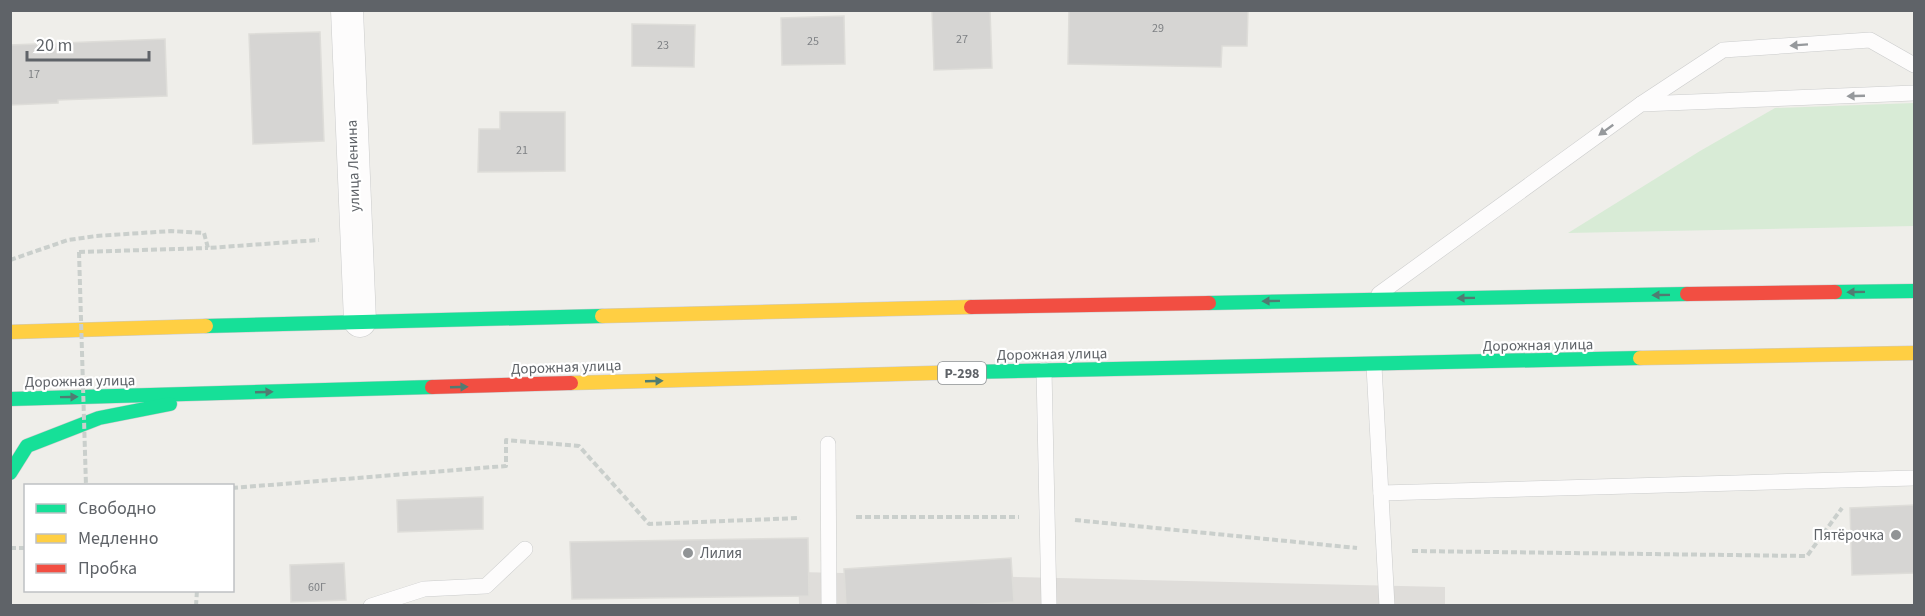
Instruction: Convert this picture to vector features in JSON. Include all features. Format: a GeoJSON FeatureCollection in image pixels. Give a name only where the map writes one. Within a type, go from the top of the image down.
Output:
{"type":"FeatureCollection","features":[{"type":"Feature","properties":{"kind":"main road"},"geometry":{"type":"LineString","coordinates":[[10,332],[360,321],[1373,299],[1914,291]]}},
{"type":"Feature","properties":{"kind":"main road","name":"Дорожная улица"},"geometry":{"type":"LineString","coordinates":[[10,399],[1044,370],[1374,366],[1914,353]]}},
{"type":"Feature","properties":{"kind":"main road"},"geometry":{"type":"LineString","coordinates":[[10,473],[27,446],[99,418],[223,393]]}},
{"type":"Feature","properties":{"kind":"street","name":"улица Ленина"},"geometry":{"type":"LineString","coordinates":[[347,10],[360,321]]}},
{"type":"Feature","properties":{"kind":"lane"},"geometry":{"type":"LineString","coordinates":[[1373,299],[1641,104],[1723,50],[1870,40],[1914,65]]}},
{"type":"Feature","properties":{"kind":"lane"},"geometry":{"type":"LineString","coordinates":[[1641,104],[1914,93]]}},
{"type":"Feature","properties":{"kind":"lane"},"geometry":{"type":"LineString","coordinates":[[1374,366],[1387,606]]}},
{"type":"Feature","properties":{"kind":"lane"},"geometry":{"type":"LineString","coordinates":[[1044,370],[1049,606]]}},
{"type":"Feature","properties":{"kind":"lane"},"geometry":{"type":"LineString","coordinates":[[828,444],[829,606]]}},
{"type":"Feature","properties":{"kind":"lane"},"geometry":{"type":"LineString","coordinates":[[1381,493],[1914,478]]}},
{"type":"Feature","properties":{"kind":"lane"},"geometry":{"type":"LineString","coordinates":[[371,606],[424,589],[486,586],[525,549]]}},
{"type":"Feature","properties":{"kind":"path"},"geometry":{"type":"LineString","coordinates":[[10,260],[68,240],[171,231],[204,233],[208,248]]}},
{"type":"Feature","properties":{"kind":"path"},"geometry":{"type":"LineString","coordinates":[[86,484],[79,252],[208,248],[356,237]]}},
{"type":"Feature","properties":{"kind":"shaded area"},"geometry":{"type":"Polygon","coordinates":[[[798,572],[1445,587],[1445,605],[799,605],[798,572]]]}},
{"type":"Feature","properties":{"kind":"green space"},"geometry":{"type":"Polygon","coordinates":[[[1914,103],[1914,226],[1568,233],[1700,151],[1775,108],[1914,103]]]}},
{"type":"Feature","properties":{"kind":"building"},"geometry":{"type":"Polygon","coordinates":[[[932,10],[990,10],[992,68],[934,70],[932,10]]]}},
{"type":"Feature","properties":{"kind":"building"},"geometry":{"type":"Polygon","coordinates":[[[1069,10],[1248,10],[1247,46],[1222,46],[1221,67],[1068,64],[1069,10]]]}},
{"type":"Feature","properties":{"kind":"building"},"geometry":{"type":"Polygon","coordinates":[[[844,16],[845,64],[782,65],[781,18],[844,16]]]}},
{"type":"Feature","properties":{"kind":"building"},"geometry":{"type":"Polygon","coordinates":[[[632,24],[695,25],[694,67],[632,66],[632,24]]]}},
{"type":"Feature","properties":{"kind":"building"},"geometry":{"type":"Polygon","coordinates":[[[320,32],[324,141],[253,144],[249,34],[320,32]]]}},
{"type":"Feature","properties":{"kind":"building"},"geometry":{"type":"Polygon","coordinates":[[[165,39],[167,96],[58,100],[58,103],[10,105],[10,45],[165,39]]]}},
{"type":"Feature","properties":{"kind":"building"},"geometry":{"type":"Polygon","coordinates":[[[500,112],[565,112],[565,171],[478,172],[479,129],[500,129],[500,112]]]}},
{"type":"Feature","properties":{"kind":"building"},"geometry":{"type":"Polygon","coordinates":[[[483,497],[483,529],[398,532],[397,500],[483,497]]]}},
{"type":"Feature","properties":{"kind":"building"},"geometry":{"type":"Polygon","coordinates":[[[1914,505],[1914,573],[1852,575],[1850,508],[1914,505]]]}},
{"type":"Feature","properties":{"kind":"building"},"geometry":{"type":"Polygon","coordinates":[[[808,538],[809,596],[572,599],[570,542],[808,538]]]}},
{"type":"Feature","properties":{"kind":"building"},"geometry":{"type":"Polygon","coordinates":[[[1011,558],[1014,602],[953,606],[846,606],[844,569],[1011,558]]]}},
{"type":"Feature","properties":{"kind":"building"},"geometry":{"type":"Polygon","coordinates":[[[344,563],[346,600],[291,602],[290,565],[344,563]]]}},
{"type":"Feature","properties":{"kind":"traffic: fast"},"geometry":{"type":"LineString","coordinates":[[1835,292],[1914,291]]}},
{"type":"Feature","properties":{"kind":"traffic: fast"},"geometry":{"type":"LineString","coordinates":[[1209,303],[1687,294]]}},
{"type":"Feature","properties":{"kind":"traffic: fast"},"geometry":{"type":"LineString","coordinates":[[206,326],[602,316]]}},
{"type":"Feature","properties":{"kind":"traffic: fast"},"geometry":{"type":"LineString","coordinates":[[967,372],[1640,358]]}},
{"type":"Feature","properties":{"kind":"traffic: fast"},"geometry":{"type":"LineString","coordinates":[[10,399],[432,387]]}},
{"type":"Feature","properties":{"kind":"traffic: fast"},"geometry":{"type":"LineString","coordinates":[[10,473],[27,446],[99,418],[170,404]]}},
{"type":"Feature","properties":{"kind":"traffic: slow"},"geometry":{"type":"LineString","coordinates":[[602,316],[971,307]]}},
{"type":"Feature","properties":{"kind":"traffic: slow"},"geometry":{"type":"LineString","coordinates":[[10,332],[206,326]]}},
{"type":"Feature","properties":{"kind":"traffic: slow"},"geometry":{"type":"LineString","coordinates":[[1640,358],[1914,353]]}},
{"type":"Feature","properties":{"kind":"traffic: slow"},"geometry":{"type":"LineString","coordinates":[[571,383],[967,372]]}},
{"type":"Feature","properties":{"kind":"traffic: jam"},"geometry":{"type":"LineString","coordinates":[[1687,294],[1835,292]]}},
{"type":"Feature","properties":{"kind":"traffic: jam"},"geometry":{"type":"LineString","coordinates":[[971,307],[1209,303]]}},
{"type":"Feature","properties":{"kind":"traffic: jam"},"geometry":{"type":"LineString","coordinates":[[432,387],[571,383]]}},
{"type":"Feature","properties":{"kind":"place","name":"Пятёрочка"},"geometry":{"type":"Point","coordinates":[1896,535]}},
{"type":"Feature","properties":{"kind":"place","name":"Лилия"},"geometry":{"type":"Point","coordinates":[688,553]}}]}
